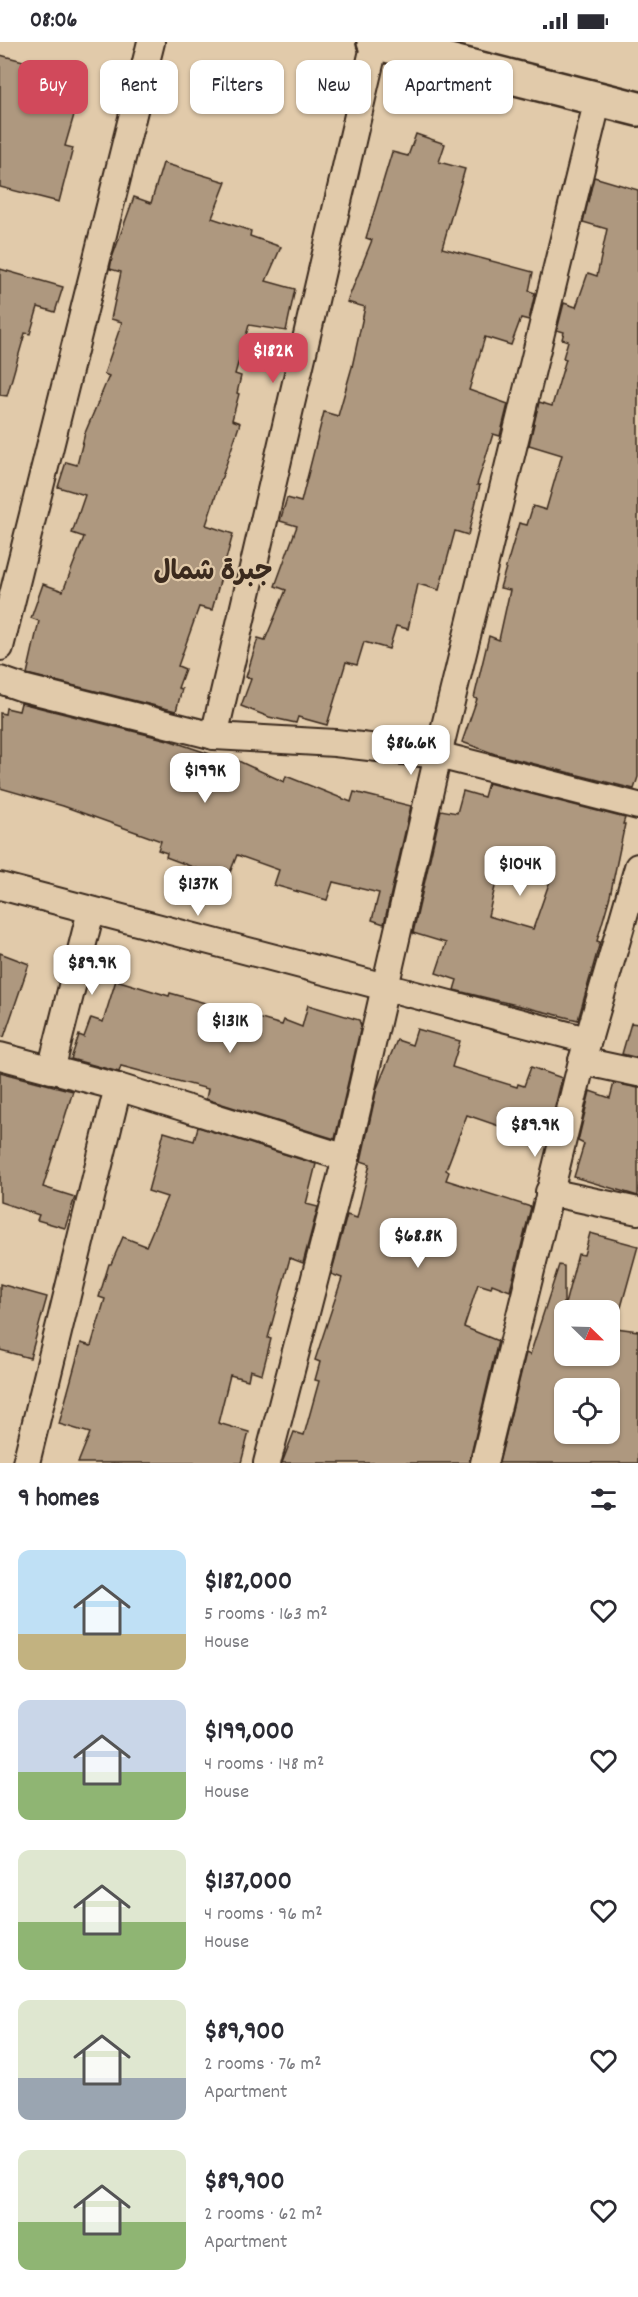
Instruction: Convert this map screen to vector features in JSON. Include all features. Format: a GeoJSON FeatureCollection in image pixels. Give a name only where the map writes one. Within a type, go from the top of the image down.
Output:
{"type":"FeatureCollection","features":[{"type":"Feature","properties":{"kind":"street"},"geometry":{"type":"LineString","coordinates":[[0,646],[151,42]]}},
{"type":"Feature","properties":{"kind":"street"},"geometry":{"type":"LineString","coordinates":[[214,736],[374,42],[638,109]]}},
{"type":"Feature","properties":{"kind":"street"},"geometry":{"type":"LineString","coordinates":[[267,1463],[346,1158],[438,755],[598,99]]}},
{"type":"Feature","properties":{"kind":"street"},"geometry":{"type":"LineString","coordinates":[[0,680],[23,688],[214,736],[335,743],[438,755],[638,806]]}},
{"type":"Feature","properties":{"kind":"street"},"geometry":{"type":"LineString","coordinates":[[484,1463],[584,1050],[638,867]]}},
{"type":"Feature","properties":{"kind":"street"},"geometry":{"type":"LineString","coordinates":[[0,886],[385,988],[584,1050],[638,1072]]}},
{"type":"Feature","properties":{"kind":"street"},"geometry":{"type":"LineString","coordinates":[[51,1070],[91,911]]}},
{"type":"Feature","properties":{"kind":"street"},"geometry":{"type":"LineString","coordinates":[[0,1056],[118,1087],[346,1158]]}},
{"type":"Feature","properties":{"kind":"street"},"geometry":{"type":"LineString","coordinates":[[26,1463],[118,1087]]}},
{"type":"Feature","properties":{"kind":"street"},"geometry":{"type":"LineString","coordinates":[[549,1192],[638,1211]]}},
{"type":"Feature","properties":{"kind":"building"},"geometry":{"type":"Polygon","coordinates":[[[0,55],[19,60],[18,114],[74,114],[65,146],[73,148],[59,202],[0,187],[0,55]]]}},
{"type":"Feature","properties":{"kind":"building"},"geometry":{"type":"Polygon","coordinates":[[[416,134],[445,144],[439,162],[465,169],[442,248],[533,272],[529,291],[535,293],[529,320],[521,318],[511,345],[485,337],[469,390],[508,404],[500,436],[493,434],[477,485],[480,485],[468,535],[455,531],[439,590],[418,584],[408,629],[396,626],[389,649],[364,642],[357,665],[346,662],[327,725],[298,717],[296,723],[269,717],[241,706],[251,679],[246,677],[258,638],[265,640],[286,590],[275,586],[297,526],[280,521],[287,498],[301,502],[324,412],[338,416],[352,367],[365,307],[347,302],[372,240],[366,238],[392,152],[408,156],[416,134]]]}},
{"type":"Feature","properties":{"kind":"building"},"geometry":{"type":"Polygon","coordinates":[[[163,163],[226,182],[212,218],[251,231],[250,236],[281,247],[266,281],[295,289],[286,331],[249,325],[235,374],[241,376],[232,420],[240,423],[206,525],[233,534],[212,610],[199,607],[178,666],[185,669],[178,688],[182,689],[176,711],[27,674],[39,621],[31,618],[43,584],[63,591],[84,537],[72,533],[85,495],[58,487],[66,462],[77,465],[85,433],[109,376],[104,374],[122,322],[111,319],[121,272],[110,269],[112,258],[134,197],[151,203],[163,163]]]}},
{"type":"Feature","properties":{"kind":"building"},"geometry":{"type":"Polygon","coordinates":[[[594,177],[638,190],[638,777],[634,789],[495,754],[462,742],[477,699],[474,698],[489,636],[499,640],[510,590],[500,588],[519,523],[527,525],[533,506],[546,510],[562,455],[529,445],[539,402],[552,406],[566,359],[563,358],[568,341],[562,339],[564,332],[557,330],[564,303],[576,307],[588,273],[597,276],[607,229],[583,222],[594,177]]]}},
{"type":"Feature","properties":{"kind":"building"},"geometry":{"type":"Polygon","coordinates":[[[0,269],[63,287],[55,312],[38,307],[30,334],[25,333],[7,396],[0,395],[0,269]]]}},
{"type":"Feature","properties":{"kind":"building"},"geometry":{"type":"Polygon","coordinates":[[[21,703],[168,740],[231,761],[232,758],[284,782],[286,776],[351,802],[354,792],[411,806],[384,924],[372,920],[379,893],[333,882],[327,900],[274,885],[279,870],[237,855],[227,880],[166,857],[167,853],[158,850],[161,841],[63,806],[0,788],[0,713],[5,714],[6,708],[19,711],[21,703]]]}},
{"type":"Feature","properties":{"kind":"building"},"geometry":{"type":"Polygon","coordinates":[[[488,783],[625,818],[610,896],[597,941],[600,942],[578,1020],[454,990],[457,980],[436,973],[446,943],[413,933],[441,810],[457,813],[463,791],[484,797],[488,783]],[[501,862],[488,916],[533,929],[552,875],[501,862]]]}},
{"type":"Feature","properties":{"kind":"building"},"geometry":{"type":"Polygon","coordinates":[[[0,953],[29,964],[4,1037],[0,1036],[0,953]]]}},
{"type":"Feature","properties":{"kind":"building"},"geometry":{"type":"Polygon","coordinates":[[[116,980],[282,1025],[284,1020],[302,1027],[308,1005],[359,1020],[361,1026],[335,1139],[206,1099],[208,1089],[121,1066],[119,1072],[71,1059],[79,1035],[84,1037],[91,1018],[103,1022],[116,980]]]}},
{"type":"Feature","properties":{"kind":"building"},"geometry":{"type":"Polygon","coordinates":[[[631,1023],[638,1024],[638,1058],[622,1054],[631,1023]]]}},
{"type":"Feature","properties":{"kind":"building"},"geometry":{"type":"Polygon","coordinates":[[[417,1029],[460,1041],[452,1067],[517,1087],[518,1084],[524,1086],[531,1067],[562,1078],[549,1132],[540,1128],[538,1135],[521,1129],[519,1133],[467,1115],[446,1170],[449,1172],[446,1180],[531,1207],[510,1291],[492,1284],[491,1288],[478,1284],[464,1327],[498,1341],[469,1463],[282,1463],[294,1432],[304,1435],[319,1381],[315,1380],[320,1362],[315,1360],[342,1278],[331,1274],[347,1215],[357,1218],[370,1164],[361,1161],[377,1088],[397,1040],[412,1045],[417,1029]]]}},
{"type":"Feature","properties":{"kind":"building"},"geometry":{"type":"Polygon","coordinates":[[[0,1072],[73,1091],[43,1187],[75,1197],[65,1228],[37,1220],[39,1215],[0,1202],[0,1072]]]}},
{"type":"Feature","properties":{"kind":"building"},"geometry":{"type":"Polygon","coordinates":[[[614,1083],[638,1088],[638,1196],[574,1177],[584,1144],[578,1141],[590,1091],[610,1098],[614,1083]]]}},
{"type":"Feature","properties":{"kind":"building"},"geometry":{"type":"Polygon","coordinates":[[[198,1127],[316,1164],[306,1204],[318,1207],[303,1263],[290,1258],[268,1338],[271,1339],[262,1374],[250,1370],[248,1380],[230,1375],[218,1423],[249,1432],[241,1463],[78,1463],[90,1433],[59,1424],[81,1343],[91,1346],[105,1299],[99,1297],[109,1264],[123,1237],[146,1246],[167,1197],[148,1191],[164,1132],[194,1141],[198,1127]]]}},
{"type":"Feature","properties":{"kind":"building"},"geometry":{"type":"Polygon","coordinates":[[[590,1233],[638,1246],[620,1311],[620,1300],[566,1300],[578,1254],[584,1255],[590,1233]]]}},
{"type":"Feature","properties":{"kind":"building"},"geometry":{"type":"Polygon","coordinates":[[[559,1265],[564,1266],[564,1300],[554,1300],[554,1366],[620,1366],[620,1329],[638,1331],[638,1463],[499,1463],[526,1353],[530,1355],[559,1265]]]}},
{"type":"Feature","properties":{"kind":"building"},"geometry":{"type":"Polygon","coordinates":[[[0,1284],[47,1297],[30,1358],[0,1350],[0,1284]]]}},
{"type":"Feature","properties":{"kind":"district","name":"جبرة شمال"},"geometry":{"type":"Point","coordinates":[213,570]}}]}
